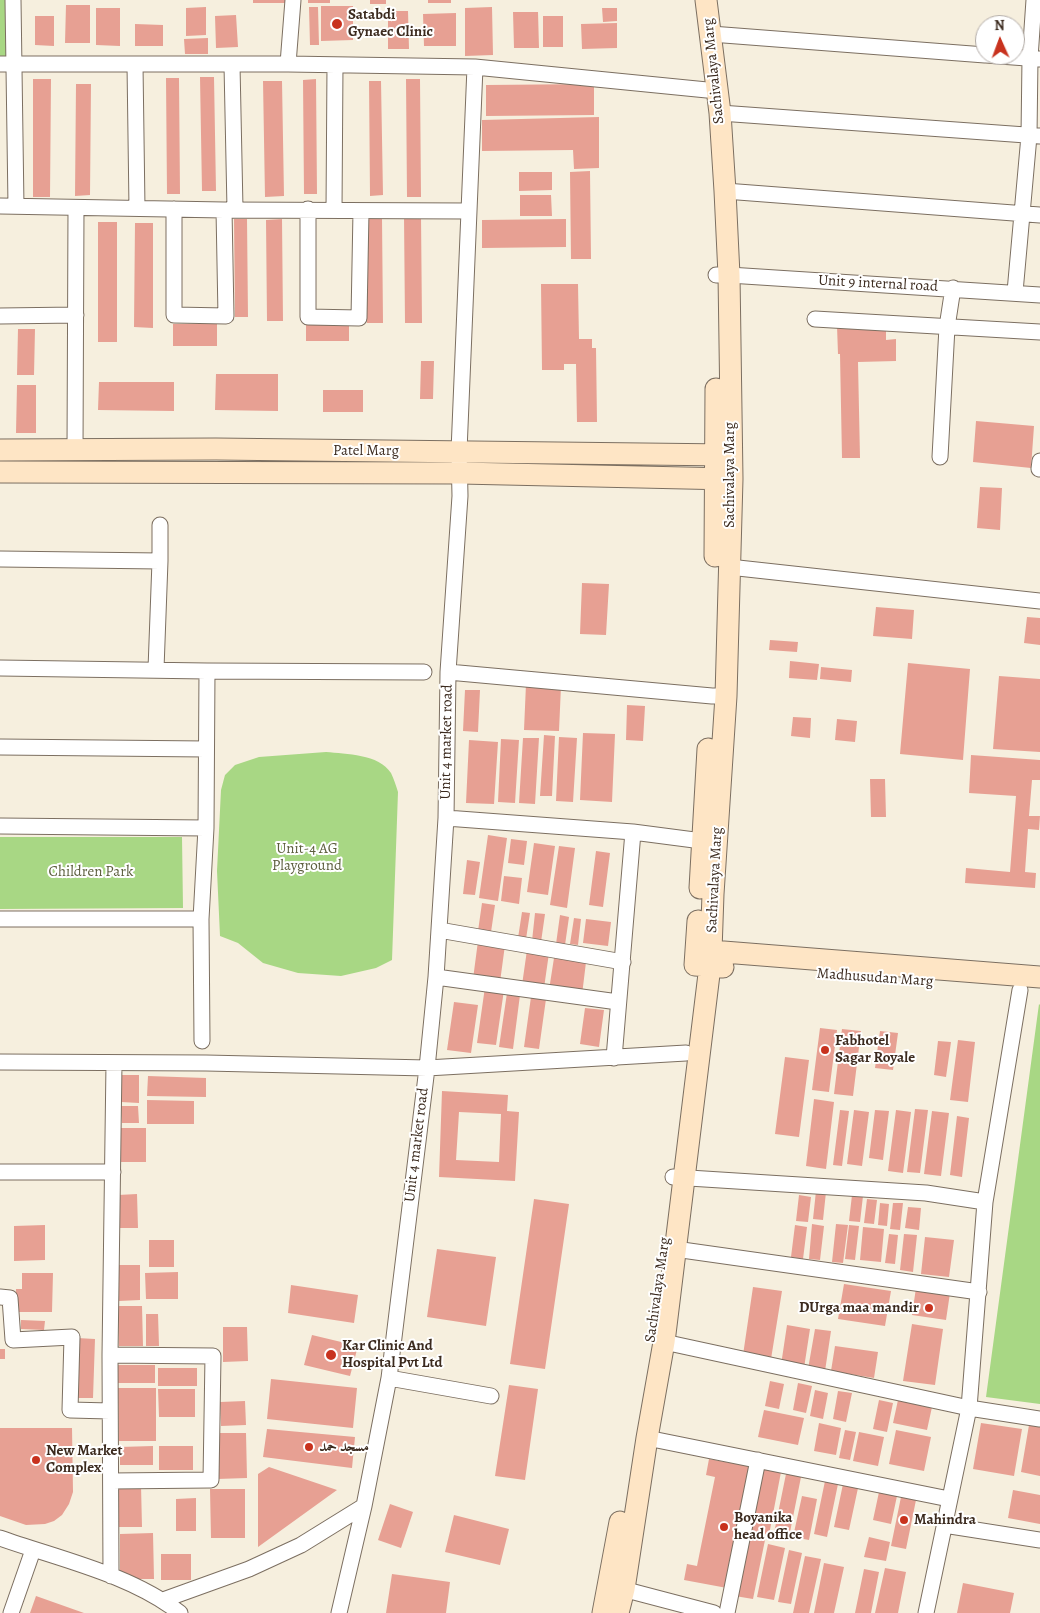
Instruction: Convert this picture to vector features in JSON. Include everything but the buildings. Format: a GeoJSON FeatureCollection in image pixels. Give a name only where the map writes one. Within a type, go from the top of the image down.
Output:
{"type":"FeatureCollection","features":[{"type":"Feature","properties":{"kind":"street"},"geometry":{"type":"LineString","coordinates":[[13,0],[7,64],[16,206]]}},
{"type":"Feature","properties":{"kind":"street"},"geometry":{"type":"LineString","coordinates":[[288,64],[293,0]]}},
{"type":"Feature","properties":{"kind":"street","name":"Sachivalaya Marg"},"geometry":{"type":"LineString","coordinates":[[696,0],[707,90],[715,219],[722,275]]}},
{"type":"Feature","properties":{"kind":"street","name":"Sachivalaya Marg"},"geometry":{"type":"LineString","coordinates":[[706,0],[720,113],[725,191],[722,275],[724,479],[719,696]]}},
{"type":"Feature","properties":{"kind":"street"},"geometry":{"type":"LineString","coordinates":[[1015,292],[1022,214],[1034,136],[1034,0]]}},
{"type":"Feature","properties":{"kind":"street"},"geometry":{"type":"LineString","coordinates":[[711,34],[975,54]]}},
{"type":"Feature","properties":{"kind":"street"},"geometry":{"type":"LineString","coordinates":[[7,64],[288,64],[475,67],[707,90]]}},
{"type":"Feature","properties":{"kind":"street"},"geometry":{"type":"LineString","coordinates":[[135,64],[137,208]]}},
{"type":"Feature","properties":{"kind":"street"},"geometry":{"type":"LineString","coordinates":[[174,209],[174,315],[226,316],[232,65]]}},
{"type":"Feature","properties":{"kind":"street"},"geometry":{"type":"LineString","coordinates":[[334,210],[336,65]]}},
{"type":"Feature","properties":{"kind":"street","name":"Unit 4 market road"},"geometry":{"type":"LineString","coordinates":[[339,1613],[364,1506],[389,1378],[427,1068],[436,977],[446,818],[448,672],[460,496],[459,452],[475,67]]}},
{"type":"Feature","properties":{"kind":"street"},"geometry":{"type":"LineString","coordinates":[[720,113],[1034,136]]}},
{"type":"Feature","properties":{"kind":"street"},"geometry":{"type":"LineString","coordinates":[[725,191],[1040,215]]}},
{"type":"Feature","properties":{"kind":"street"},"geometry":{"type":"LineString","coordinates":[[0,206],[229,210],[468,211]]}},
{"type":"Feature","properties":{"kind":"street"},"geometry":{"type":"LineString","coordinates":[[75,450],[76,208]]}},
{"type":"Feature","properties":{"kind":"street"},"geometry":{"type":"LineString","coordinates":[[308,210],[308,317],[359,318],[361,211]]}},
{"type":"Feature","properties":{"kind":"street","name":"Unit 9 internal road"},"geometry":{"type":"LineString","coordinates":[[722,275],[953,288],[1040,295]]}},
{"type":"Feature","properties":{"kind":"street"},"geometry":{"type":"LineString","coordinates":[[940,457],[947,327],[953,288]]}},
{"type":"Feature","properties":{"kind":"street"},"geometry":{"type":"LineString","coordinates":[[0,316],[76,315]]}},
{"type":"Feature","properties":{"kind":"street"},"geometry":{"type":"LineString","coordinates":[[814,319],[1040,332]]}},
{"type":"Feature","properties":{"kind":"street","name":"Patel Marg"},"geometry":{"type":"LineString","coordinates":[[0,450],[724,455]]}},
{"type":"Feature","properties":{"kind":"street"},"geometry":{"type":"LineString","coordinates":[[1039,470],[1040,461]]}},
{"type":"Feature","properties":{"kind":"street","name":"Patel Marg"},"geometry":{"type":"LineString","coordinates":[[0,472],[460,473],[724,479]]}},
{"type":"Feature","properties":{"kind":"street","name":"Sachivalaya Marg"},"geometry":{"type":"LineString","coordinates":[[603,1613],[616,1587],[647,1438],[664,1342],[675,1249],[686,1053],[713,894],[710,841],[729,567],[724,479]]}},
{"type":"Feature","properties":{"kind":"street"},"geometry":{"type":"LineString","coordinates":[[156,669],[160,525]]}},
{"type":"Feature","properties":{"kind":"street"},"geometry":{"type":"LineString","coordinates":[[0,559],[160,560]]}},
{"type":"Feature","properties":{"kind":"street"},"geometry":{"type":"LineString","coordinates":[[729,567],[1040,601]]}},
{"type":"Feature","properties":{"kind":"street"},"geometry":{"type":"LineString","coordinates":[[0,668],[424,672]]}},
{"type":"Feature","properties":{"kind":"street"},"geometry":{"type":"LineString","coordinates":[[202,1041],[201,919],[206,828],[207,671]]}},
{"type":"Feature","properties":{"kind":"street"},"geometry":{"type":"LineString","coordinates":[[448,672],[719,696]]}},
{"type":"Feature","properties":{"kind":"street"},"geometry":{"type":"LineString","coordinates":[[0,747],[206,749]]}},
{"type":"Feature","properties":{"kind":"street"},"geometry":{"type":"LineString","coordinates":[[446,818],[633,832],[710,841]]}},
{"type":"Feature","properties":{"kind":"street"},"geometry":{"type":"LineString","coordinates":[[0,826],[206,828]]}},
{"type":"Feature","properties":{"kind":"street"},"geometry":{"type":"LineString","coordinates":[[614,1058],[633,832]]}},
{"type":"Feature","properties":{"kind":"street"},"geometry":{"type":"LineString","coordinates":[[0,919],[201,919]]}},
{"type":"Feature","properties":{"kind":"street"},"geometry":{"type":"LineString","coordinates":[[439,930],[623,962]]}},
{"type":"Feature","properties":{"kind":"street","name":"Sachivalaya Marg"},"geometry":{"type":"LineString","coordinates":[[618,1613],[616,1587],[651,1343],[679,1177],[703,958]]}},
{"type":"Feature","properties":{"kind":"street","name":"Madhusudan Marg"},"geometry":{"type":"LineString","coordinates":[[703,958],[1040,977]]}},
{"type":"Feature","properties":{"kind":"street","name":"Madhusudan Marg"},"geometry":{"type":"LineString","coordinates":[[703,958],[1030,990]]}},
{"type":"Feature","properties":{"kind":"street"},"geometry":{"type":"LineString","coordinates":[[436,977],[618,1002]]}},
{"type":"Feature","properties":{"kind":"street"},"geometry":{"type":"LineString","coordinates":[[926,1613],[969,1408],[980,1292],[985,1202],[1030,990]]}},
{"type":"Feature","properties":{"kind":"street"},"geometry":{"type":"LineString","coordinates":[[0,1062],[427,1068],[686,1053]]}},
{"type":"Feature","properties":{"kind":"street"},"geometry":{"type":"LineString","coordinates":[[111,1576],[110,1355],[114,1063]]}},
{"type":"Feature","properties":{"kind":"street"},"geometry":{"type":"LineString","coordinates":[[0,1172],[113,1172]]}},
{"type":"Feature","properties":{"kind":"street"},"geometry":{"type":"LineString","coordinates":[[679,1177],[926,1193],[985,1202]]}},
{"type":"Feature","properties":{"kind":"street"},"geometry":{"type":"LineString","coordinates":[[675,1249],[980,1292]]}},
{"type":"Feature","properties":{"kind":"street"},"geometry":{"type":"LineString","coordinates":[[0,1297],[10,1298],[13,1340],[72,1337],[70,1410],[110,1411]]}},
{"type":"Feature","properties":{"kind":"street"},"geometry":{"type":"LineString","coordinates":[[664,1342],[969,1408],[1040,1419]]}},
{"type":"Feature","properties":{"kind":"street"},"geometry":{"type":"LineString","coordinates":[[110,1355],[213,1356],[211,1480],[111,1481]]}},
{"type":"Feature","properties":{"kind":"street"},"geometry":{"type":"LineString","coordinates":[[389,1378],[491,1396]]}},
{"type":"Feature","properties":{"kind":"street"},"geometry":{"type":"LineString","coordinates":[[647,1438],[949,1499]]}},
{"type":"Feature","properties":{"kind":"street"},"geometry":{"type":"LineString","coordinates":[[727,1613],[758,1460]]}},
{"type":"Feature","properties":{"kind":"street"},"geometry":{"type":"LineString","coordinates":[[163,1600],[249,1569],[301,1545],[364,1506]]}},
{"type":"Feature","properties":{"kind":"street"},"geometry":{"type":"LineString","coordinates":[[944,1525],[1040,1540]]}},
{"type":"Feature","properties":{"kind":"street"},"geometry":{"type":"LineString","coordinates":[[0,1538],[111,1576],[163,1600],[180,1613]]}},
{"type":"Feature","properties":{"kind":"street"},"geometry":{"type":"LineString","coordinates":[[12,1613],[33,1550]]}},
{"type":"Feature","properties":{"kind":"street"},"geometry":{"type":"LineString","coordinates":[[616,1587],[714,1613]]}},
{"type":"Feature","properties":{"kind":"green space"},"geometry":{"type":"Polygon","coordinates":[[[0,0],[6,0],[6,57],[0,57],[0,0]]]}},
{"type":"Feature","properties":{"kind":"green space","name":"Unit-4 AG Playground"},"geometry":{"type":"Polygon","coordinates":[[[326,752],[362,756],[379,762],[391,773],[398,792],[392,960],[376,968],[341,976],[298,973],[263,963],[238,943],[220,936],[217,871],[221,790],[225,775],[235,765],[259,757],[326,752]]]}},
{"type":"Feature","properties":{"kind":"green space","name":"Children Park"},"geometry":{"type":"Polygon","coordinates":[[[0,837],[182,837],[183,908],[0,909],[0,837]]]}},
{"type":"Feature","properties":{"kind":"green space"},"geometry":{"type":"Polygon","coordinates":[[[1040,1005],[1040,1404],[986,1397],[1040,1005]]]}},
{"type":"Feature","properties":{"kind":"place","name":"Satabdi Gynaec Clinic"},"geometry":{"type":"Point","coordinates":[337,24]}},
{"type":"Feature","properties":{"kind":"place","name":"Fabhotel Sagar Royale"},"geometry":{"type":"Point","coordinates":[825,1050]}},
{"type":"Feature","properties":{"kind":"place","name":"DUrga maa mandir"},"geometry":{"type":"Point","coordinates":[929,1308]}},
{"type":"Feature","properties":{"kind":"place","name":"Kar Clinic And Hospital Pvt Ltd"},"geometry":{"type":"Point","coordinates":[331,1355]}},
{"type":"Feature","properties":{"kind":"place","name":"مسجد حمد"},"geometry":{"type":"Point","coordinates":[309,1447]}},
{"type":"Feature","properties":{"kind":"place","name":"New Market Complex"},"geometry":{"type":"Point","coordinates":[36,1460]}},
{"type":"Feature","properties":{"kind":"place","name":"Mahindra"},"geometry":{"type":"Point","coordinates":[904,1520]}},
{"type":"Feature","properties":{"kind":"place","name":"Boyanika head office"},"geometry":{"type":"Point","coordinates":[724,1527]}}]}
